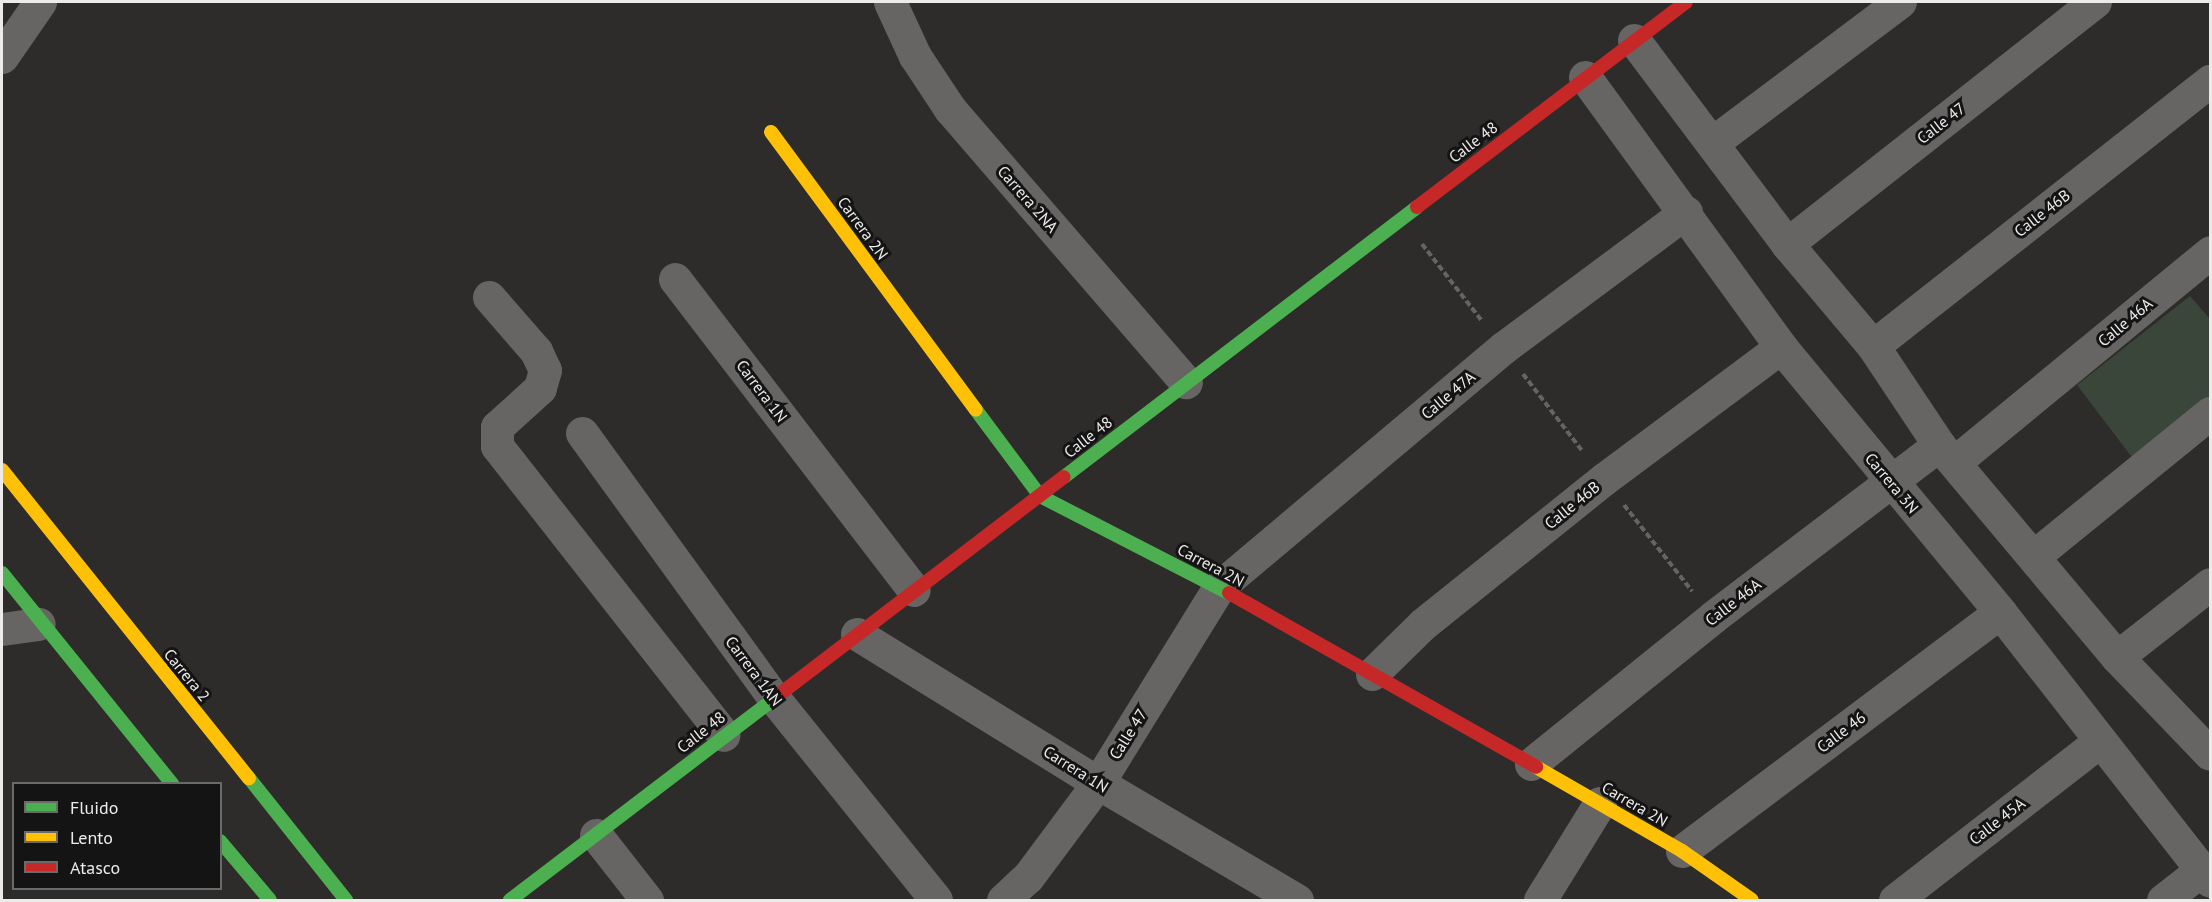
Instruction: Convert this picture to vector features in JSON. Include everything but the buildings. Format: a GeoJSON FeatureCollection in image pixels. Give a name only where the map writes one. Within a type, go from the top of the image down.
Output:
{"type":"FeatureCollection","features":[{"type":"Feature","properties":{"kind":"street"},"geometry":{"type":"LineString","coordinates":[[2,57],[40,2]]}},
{"type":"Feature","properties":{"kind":"street","name":"Carrera 2NA"},"geometry":{"type":"LineString","coordinates":[[890,2],[915,56],[950,109],[1186,382]]}},
{"type":"Feature","properties":{"kind":"street","name":"Calle 48"},"geometry":{"type":"LineString","coordinates":[[510,900],[1585,76],[1686,2]]}},
{"type":"Feature","properties":{"kind":"street"},"geometry":{"type":"LineString","coordinates":[[1712,143],[1900,2]]}},
{"type":"Feature","properties":{"kind":"street","name":"Calle 47"},"geometry":{"type":"LineString","coordinates":[[1787,244],[2095,2]]}},
{"type":"Feature","properties":{"kind":"street"},"geometry":{"type":"LineString","coordinates":[[1634,40],[1787,244],[1873,346],[1948,453],[2117,657],[2209,750]]}},
{"type":"Feature","properties":{"kind":"street","name":"Carrera 3N"},"geometry":{"type":"LineString","coordinates":[[1585,76],[1686,212],[1781,347],[2000,612],[2207,875]]}},
{"type":"Feature","properties":{"kind":"street","name":"Calle 46B"},"geometry":{"type":"LineString","coordinates":[[1873,346],[2211,81]]}},
{"type":"Feature","properties":{"kind":"street","name":"Carrera 2N"},"geometry":{"type":"LineString","coordinates":[[771,132],[1040,496],[1219,587],[1600,803],[1682,851],[1752,900]]}},
{"type":"Feature","properties":{"kind":"street","name":"Calle 47A"},"geometry":{"type":"LineString","coordinates":[[1219,587],[1503,348],[1686,212]]}},
{"type":"Feature","properties":{"kind":"street","name":"Calle 46A"},"geometry":{"type":"LineString","coordinates":[[1531,764],[1713,617],[1891,481],[1948,453],[2211,252]]}},
{"type":"Feature","properties":{"kind":"street","name":"Carrera 1N"},"geometry":{"type":"LineString","coordinates":[[675,279],[914,590]]}},
{"type":"Feature","properties":{"kind":"street"},"geometry":{"type":"LineString","coordinates":[[489,297],[536,351],[545,370],[540,388],[497,427],[497,446],[724,735]]}},
{"type":"Feature","properties":{"kind":"street","name":"Calle 46B"},"geometry":{"type":"LineString","coordinates":[[1372,674],[1423,624],[1604,479],[1781,347]]}},
{"type":"Feature","properties":{"kind":"street"},"geometry":{"type":"LineString","coordinates":[[2034,556],[2211,413]]}},
{"type":"Feature","properties":{"kind":"street","name":"Carrera 1AN"},"geometry":{"type":"LineString","coordinates":[[582,433],[773,697],[936,900]]}},
{"type":"Feature","properties":{"kind":"street","name":"Carrera 2"},"geometry":{"type":"LineString","coordinates":[[2,470],[346,900]]}},
{"type":"Feature","properties":{"kind":"street"},"geometry":{"type":"LineString","coordinates":[[2,573],[39,624],[171,782]]}},
{"type":"Feature","properties":{"kind":"street"},"geometry":{"type":"LineString","coordinates":[[2117,657],[2211,584]]}},
{"type":"Feature","properties":{"kind":"street","name":"Calle 47"},"geometry":{"type":"LineString","coordinates":[[1003,900],[1028,877],[1098,783],[1219,587]]}},
{"type":"Feature","properties":{"kind":"street","name":"Calle 46"},"geometry":{"type":"LineString","coordinates":[[1682,851],[2000,612]]}},
{"type":"Feature","properties":{"kind":"street"},"geometry":{"type":"LineString","coordinates":[[2,629],[39,624]]}},
{"type":"Feature","properties":{"kind":"street","name":"Carrera 1N"},"geometry":{"type":"LineString","coordinates":[[857,634],[1098,783],[1297,900]]}},
{"type":"Feature","properties":{"kind":"street","name":"Calle 45A"},"geometry":{"type":"LineString","coordinates":[[1895,900],[2100,741]]}},
{"type":"Feature","properties":{"kind":"street"},"geometry":{"type":"LineString","coordinates":[[1540,900],[1600,803]]}},
{"type":"Feature","properties":{"kind":"street"},"geometry":{"type":"LineString","coordinates":[[596,835],[647,900]]}},
{"type":"Feature","properties":{"kind":"street"},"geometry":{"type":"LineString","coordinates":[[222,843],[270,900]]}},
{"type":"Feature","properties":{"kind":"street"},"geometry":{"type":"LineString","coordinates":[[2163,900],[2207,875]]}},
{"type":"Feature","properties":{"kind":"path"},"geometry":{"type":"LineString","coordinates":[[1401,218],[1713,617]]}},
{"type":"Feature","properties":{"kind":"green space"},"geometry":{"type":"Polygon","coordinates":[[[2190,296],[2210,319],[2210,396],[2134,460],[2077,385],[2190,296]]]}},
{"type":"Feature","properties":{"kind":"traffic: fast"},"geometry":{"type":"LineString","coordinates":[[1064,477],[1417,207]]}},
{"type":"Feature","properties":{"kind":"traffic: fast"},"geometry":{"type":"LineString","coordinates":[[976,410],[1040,496],[1229,593]]}},
{"type":"Feature","properties":{"kind":"traffic: fast"},"geometry":{"type":"LineString","coordinates":[[2,573],[170,782]]}},
{"type":"Feature","properties":{"kind":"traffic: fast"},"geometry":{"type":"LineString","coordinates":[[510,900],[776,697]]}},
{"type":"Feature","properties":{"kind":"traffic: fast"},"geometry":{"type":"LineString","coordinates":[[249,778],[346,900]]}},
{"type":"Feature","properties":{"kind":"traffic: fast"},"geometry":{"type":"LineString","coordinates":[[222,843],[270,900]]}},
{"type":"Feature","properties":{"kind":"traffic: slow"},"geometry":{"type":"LineString","coordinates":[[771,132],[976,410]]}},
{"type":"Feature","properties":{"kind":"traffic: slow"},"geometry":{"type":"LineString","coordinates":[[2,470],[249,778]]}},
{"type":"Feature","properties":{"kind":"traffic: slow"},"geometry":{"type":"LineString","coordinates":[[1536,767],[1682,851],[1752,900]]}},
{"type":"Feature","properties":{"kind":"traffic: jam"},"geometry":{"type":"LineString","coordinates":[[1417,207],[1686,2]]}},
{"type":"Feature","properties":{"kind":"traffic: jam"},"geometry":{"type":"LineString","coordinates":[[776,697],[1064,477]]}},
{"type":"Feature","properties":{"kind":"traffic: jam"},"geometry":{"type":"LineString","coordinates":[[1229,593],[1536,767]]}}]}
